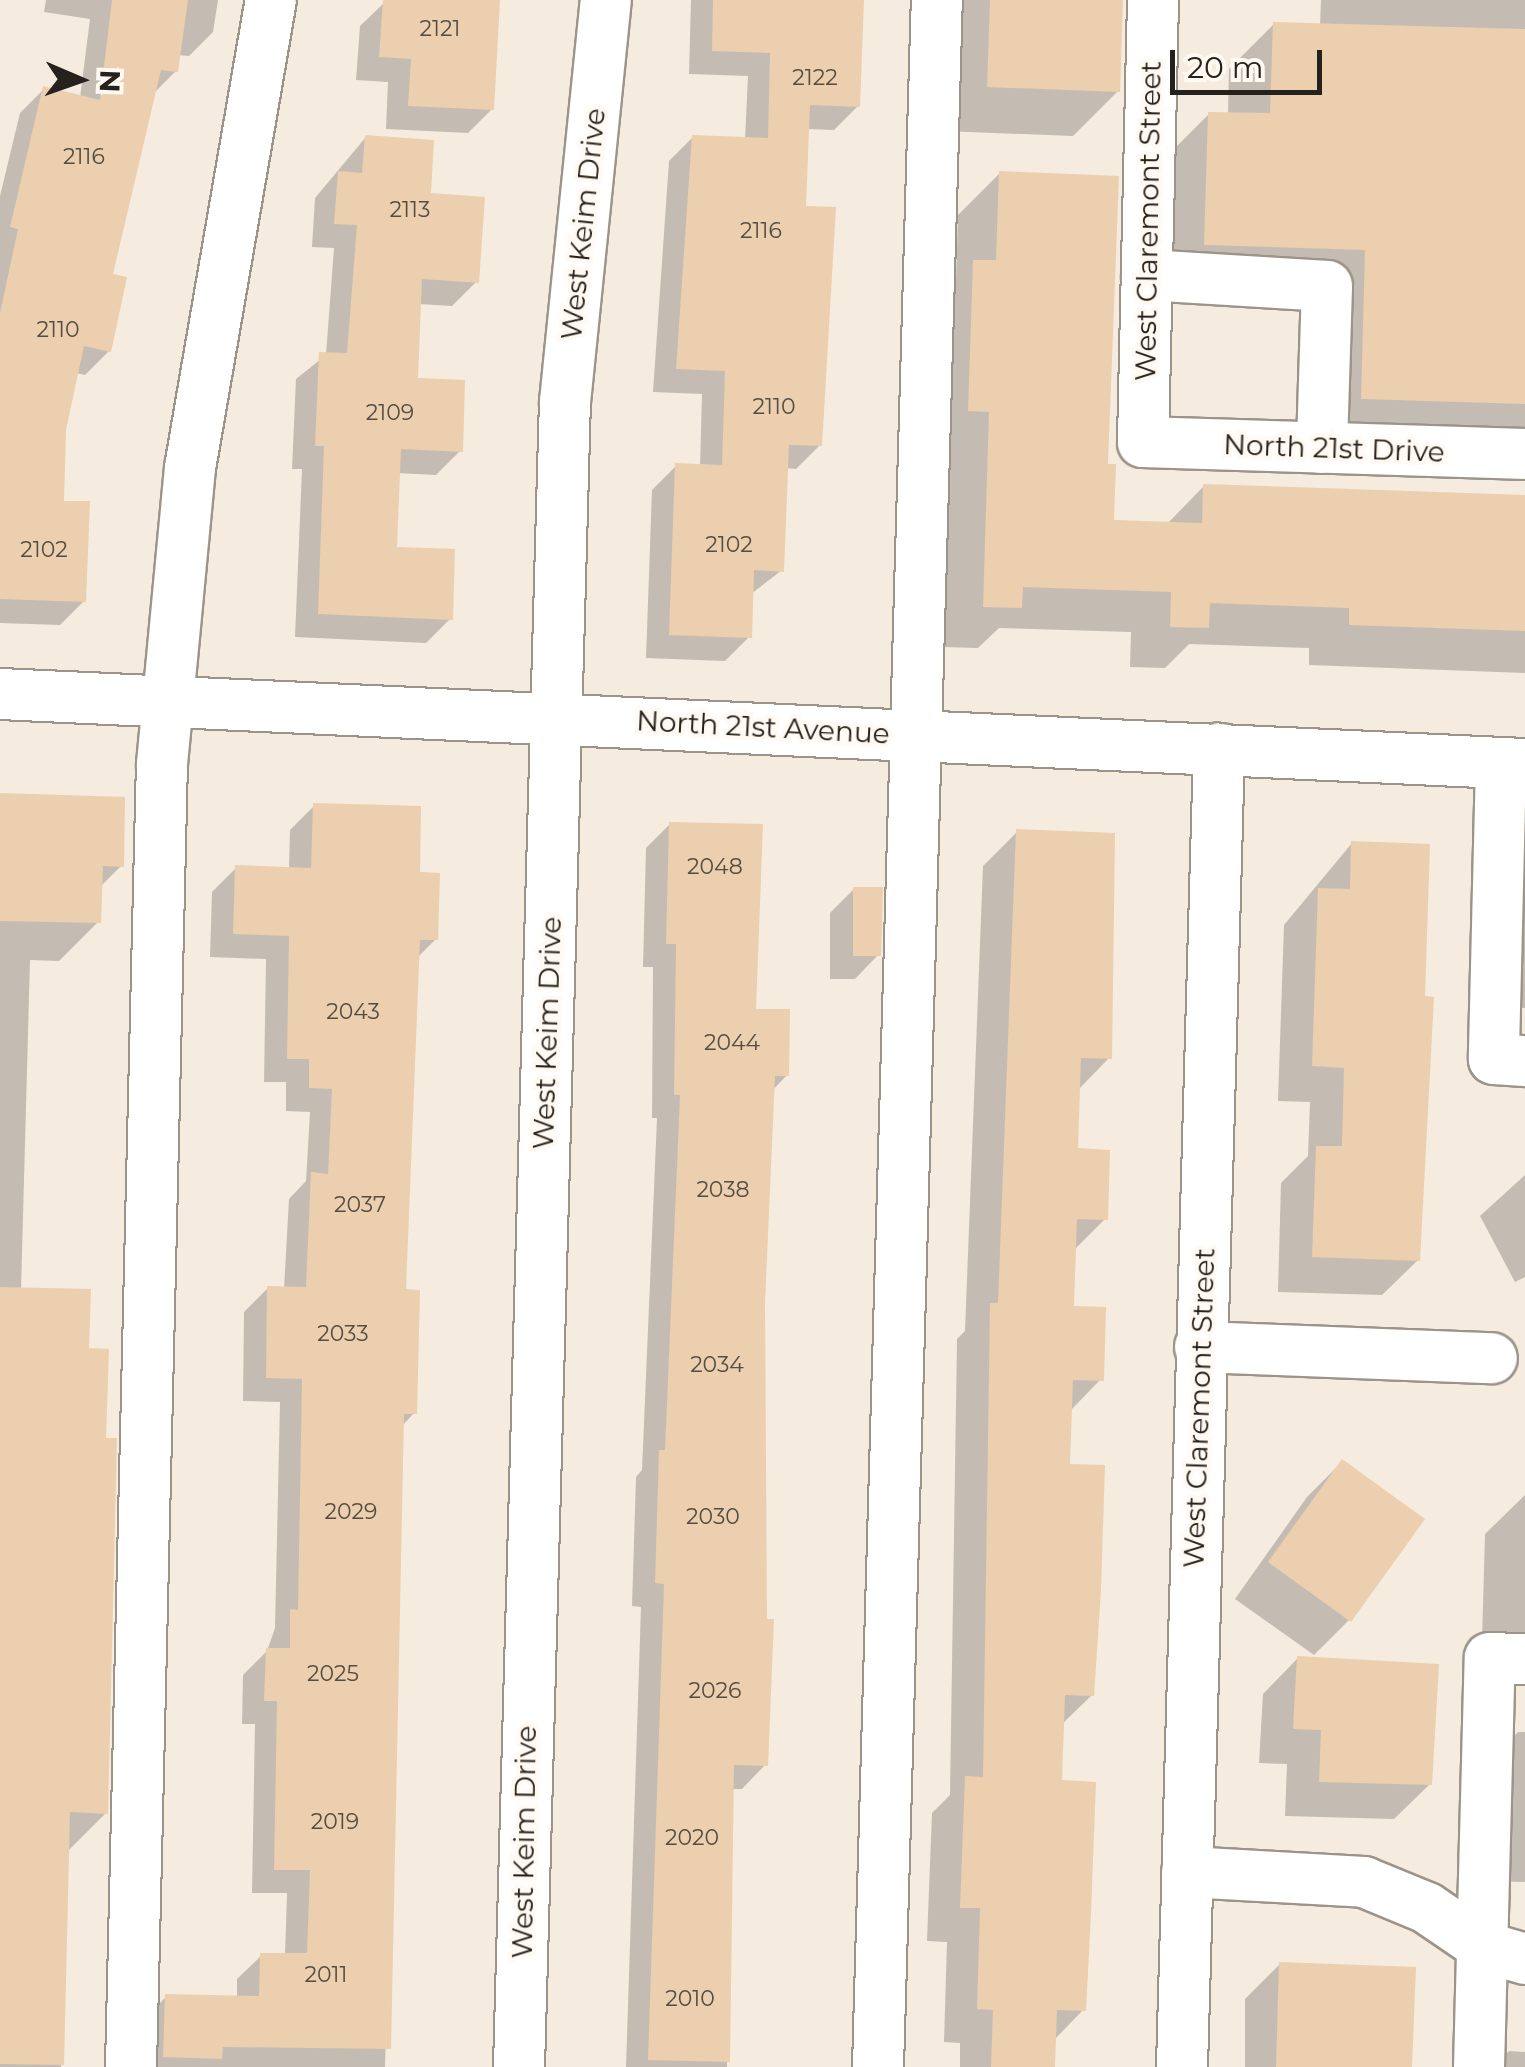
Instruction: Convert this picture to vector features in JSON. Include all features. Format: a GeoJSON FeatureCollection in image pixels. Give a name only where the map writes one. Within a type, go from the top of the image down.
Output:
{"type":"FeatureCollection","features":[{"type":"Feature","properties":{"kind":"street"},"geometry":{"type":"LineString","coordinates":[[131,2067],[162,764],[190,468],[271,0]]}},
{"type":"Feature","properties":{"kind":"street","name":"West Keim Drive"},"geometry":{"type":"LineString","coordinates":[[518,2067],[565,402],[606,0]]}},
{"type":"Feature","properties":{"kind":"street"},"geometry":{"type":"LineString","coordinates":[[878,2067],[937,0]]}},
{"type":"Feature","properties":{"kind":"street","name":"West Claremont Street"},"geometry":{"type":"LineString","coordinates":[[1143,442],[1153,0]]}},
{"type":"Feature","properties":{"kind":"street"},"geometry":{"type":"LineString","coordinates":[[1147,275],[1327,286],[1322,448]]}},
{"type":"Feature","properties":{"kind":"street","name":"North 21st Drive"},"geometry":{"type":"LineString","coordinates":[[1143,442],[1525,454]]}},
{"type":"Feature","properties":{"kind":"street","name":"North 21st Avenue"},"geometry":{"type":"LineString","coordinates":[[0,694],[1513,763]]}},
{"type":"Feature","properties":{"kind":"street","name":"West Claremont Street"},"geometry":{"type":"LineString","coordinates":[[1182,2067],[1219,749]]}},
{"type":"Feature","properties":{"kind":"street"},"geometry":{"type":"LineString","coordinates":[[1513,763],[1494,1060],[1525,1061]]}},
{"type":"Feature","properties":{"kind":"street"},"geometry":{"type":"LineString","coordinates":[[1200,1347],[1492,1358]]}},
{"type":"Feature","properties":{"kind":"street"},"geometry":{"type":"LineString","coordinates":[[1480,2067],[1505,1953],[1490,1658],[1525,1659]]}},
{"type":"Feature","properties":{"kind":"street"},"geometry":{"type":"LineString","coordinates":[[1187,1872],[1364,1882],[1427,1908],[1505,1953]]}},
{"type":"Feature","properties":{"kind":"building"},"geometry":{"type":"Polygon","coordinates":[[[112,0],[188,0],[178,72],[161,70],[113,274],[127,277],[111,352],[84,346],[66,430],[64,501],[90,501],[86,602],[0,599],[0,313],[18,229],[10,227],[43,86],[100,100],[112,0]]]}},
{"type":"Feature","properties":{"kind":"building"},"geometry":{"type":"Polygon","coordinates":[[[383,0],[500,0],[494,110],[408,106],[411,59],[379,57],[383,0]]]}},
{"type":"Feature","properties":{"kind":"building"},"geometry":{"type":"Polygon","coordinates":[[[713,0],[864,0],[860,107],[810,105],[806,206],[836,207],[822,446],[789,445],[784,572],[754,570],[752,638],[669,635],[675,463],[722,465],[725,371],[676,369],[692,135],[768,138],[770,53],[712,51],[713,0]]]}},
{"type":"Feature","properties":{"kind":"building"},"geometry":{"type":"Polygon","coordinates":[[[990,0],[1123,0],[1120,92],[987,87],[990,0]]]}},
{"type":"Feature","properties":{"kind":"building"},"geometry":{"type":"Polygon","coordinates":[[[1273,22],[1525,29],[1525,404],[1361,399],[1365,250],[1204,245],[1208,112],[1270,113],[1273,22]]]}},
{"type":"Feature","properties":{"kind":"building"},"geometry":{"type":"Polygon","coordinates":[[[365,135],[434,140],[431,193],[485,197],[479,283],[422,279],[418,378],[465,380],[463,452],[401,449],[397,547],[455,549],[453,620],[318,614],[324,446],[315,446],[319,352],[347,353],[357,225],[334,224],[338,171],[362,173],[365,135]]]}},
{"type":"Feature","properties":{"kind":"building"},"geometry":{"type":"Polygon","coordinates":[[[999,171],[1119,176],[1108,464],[1116,464],[1114,520],[1202,523],[1203,484],[1525,495],[1525,631],[1349,625],[1349,608],[1210,603],[1209,628],[1170,627],[1171,592],[1023,587],[1022,608],[983,607],[989,412],[968,411],[973,260],[996,260],[999,171]]]}},
{"type":"Feature","properties":{"kind":"building"},"geometry":{"type":"Polygon","coordinates":[[[0,793],[125,797],[124,867],[103,866],[101,923],[0,921],[0,793]]]}},
{"type":"Feature","properties":{"kind":"building"},"geometry":{"type":"Polygon","coordinates":[[[313,803],[421,806],[420,872],[440,873],[438,940],[420,940],[406,1289],[420,1290],[417,1414],[404,1414],[391,2049],[223,2047],[222,2059],[163,2057],[165,1994],[259,1996],[260,1953],[307,1953],[310,1870],[274,1870],[277,1701],[264,1701],[266,1648],[290,1648],[290,1609],[298,1610],[302,1379],[266,1378],[267,1286],[306,1287],[311,1172],[328,1174],[332,1089],[309,1088],[309,1059],[287,1059],[289,936],[233,934],[235,865],[311,868],[313,803]]]}},
{"type":"Feature","properties":{"kind":"building"},"geometry":{"type":"Polygon","coordinates":[[[669,822],[763,824],[756,1009],[790,1009],[789,1076],[775,1076],[765,1303],[767,1619],[774,1619],[768,1766],[734,1765],[730,2062],[648,2060],[664,1584],[655,1583],[659,1450],[665,1450],[680,1095],[674,1095],[676,944],[666,944],[669,822]]]}},
{"type":"Feature","properties":{"kind":"building"},"geometry":{"type":"Polygon","coordinates":[[[1016,829],[1115,833],[1112,1059],[1081,1058],[1078,1148],[1110,1150],[1108,1220],[1077,1219],[1074,1306],[1106,1307],[1104,1381],[1073,1380],[1070,1464],[1105,1465],[1101,1590],[1094,1696],[1065,1695],[1062,1780],[1096,1782],[1091,1913],[1086,2011],[1057,2010],[1055,2067],[991,2067],[993,2010],[977,2009],[980,1908],[960,1908],[965,1776],[983,1777],[990,1303],[998,1303],[1016,829]]]}},
{"type":"Feature","properties":{"kind":"building"},"geometry":{"type":"Polygon","coordinates":[[[1351,841],[1430,844],[1425,996],[1434,997],[1420,1261],[1312,1257],[1316,1146],[1342,1146],[1344,1068],[1312,1066],[1318,888],[1350,889],[1351,841]]]}},
{"type":"Feature","properties":{"kind":"building"},"geometry":{"type":"Polygon","coordinates":[[[853,887],[883,887],[881,956],[853,956],[853,887]]]}},
{"type":"Feature","properties":{"kind":"building"},"geometry":{"type":"Polygon","coordinates":[[[0,1287],[91,1289],[89,1348],[109,1349],[106,1438],[117,1438],[108,1814],[70,1812],[64,2065],[0,2064],[0,1287]]]}},
{"type":"Feature","properties":{"kind":"building"},"geometry":{"type":"Polygon","coordinates":[[[1342,1459],[1425,1519],[1351,1622],[1268,1562],[1342,1459]]]}},
{"type":"Feature","properties":{"kind":"building"},"geometry":{"type":"Polygon","coordinates":[[[1297,1656],[1439,1664],[1432,1785],[1319,1782],[1321,1730],[1293,1729],[1297,1656]]]}},
{"type":"Feature","properties":{"kind":"building"},"geometry":{"type":"Polygon","coordinates":[[[1279,1962],[1416,1967],[1412,2067],[1276,2067],[1279,1962]]]}}]}
